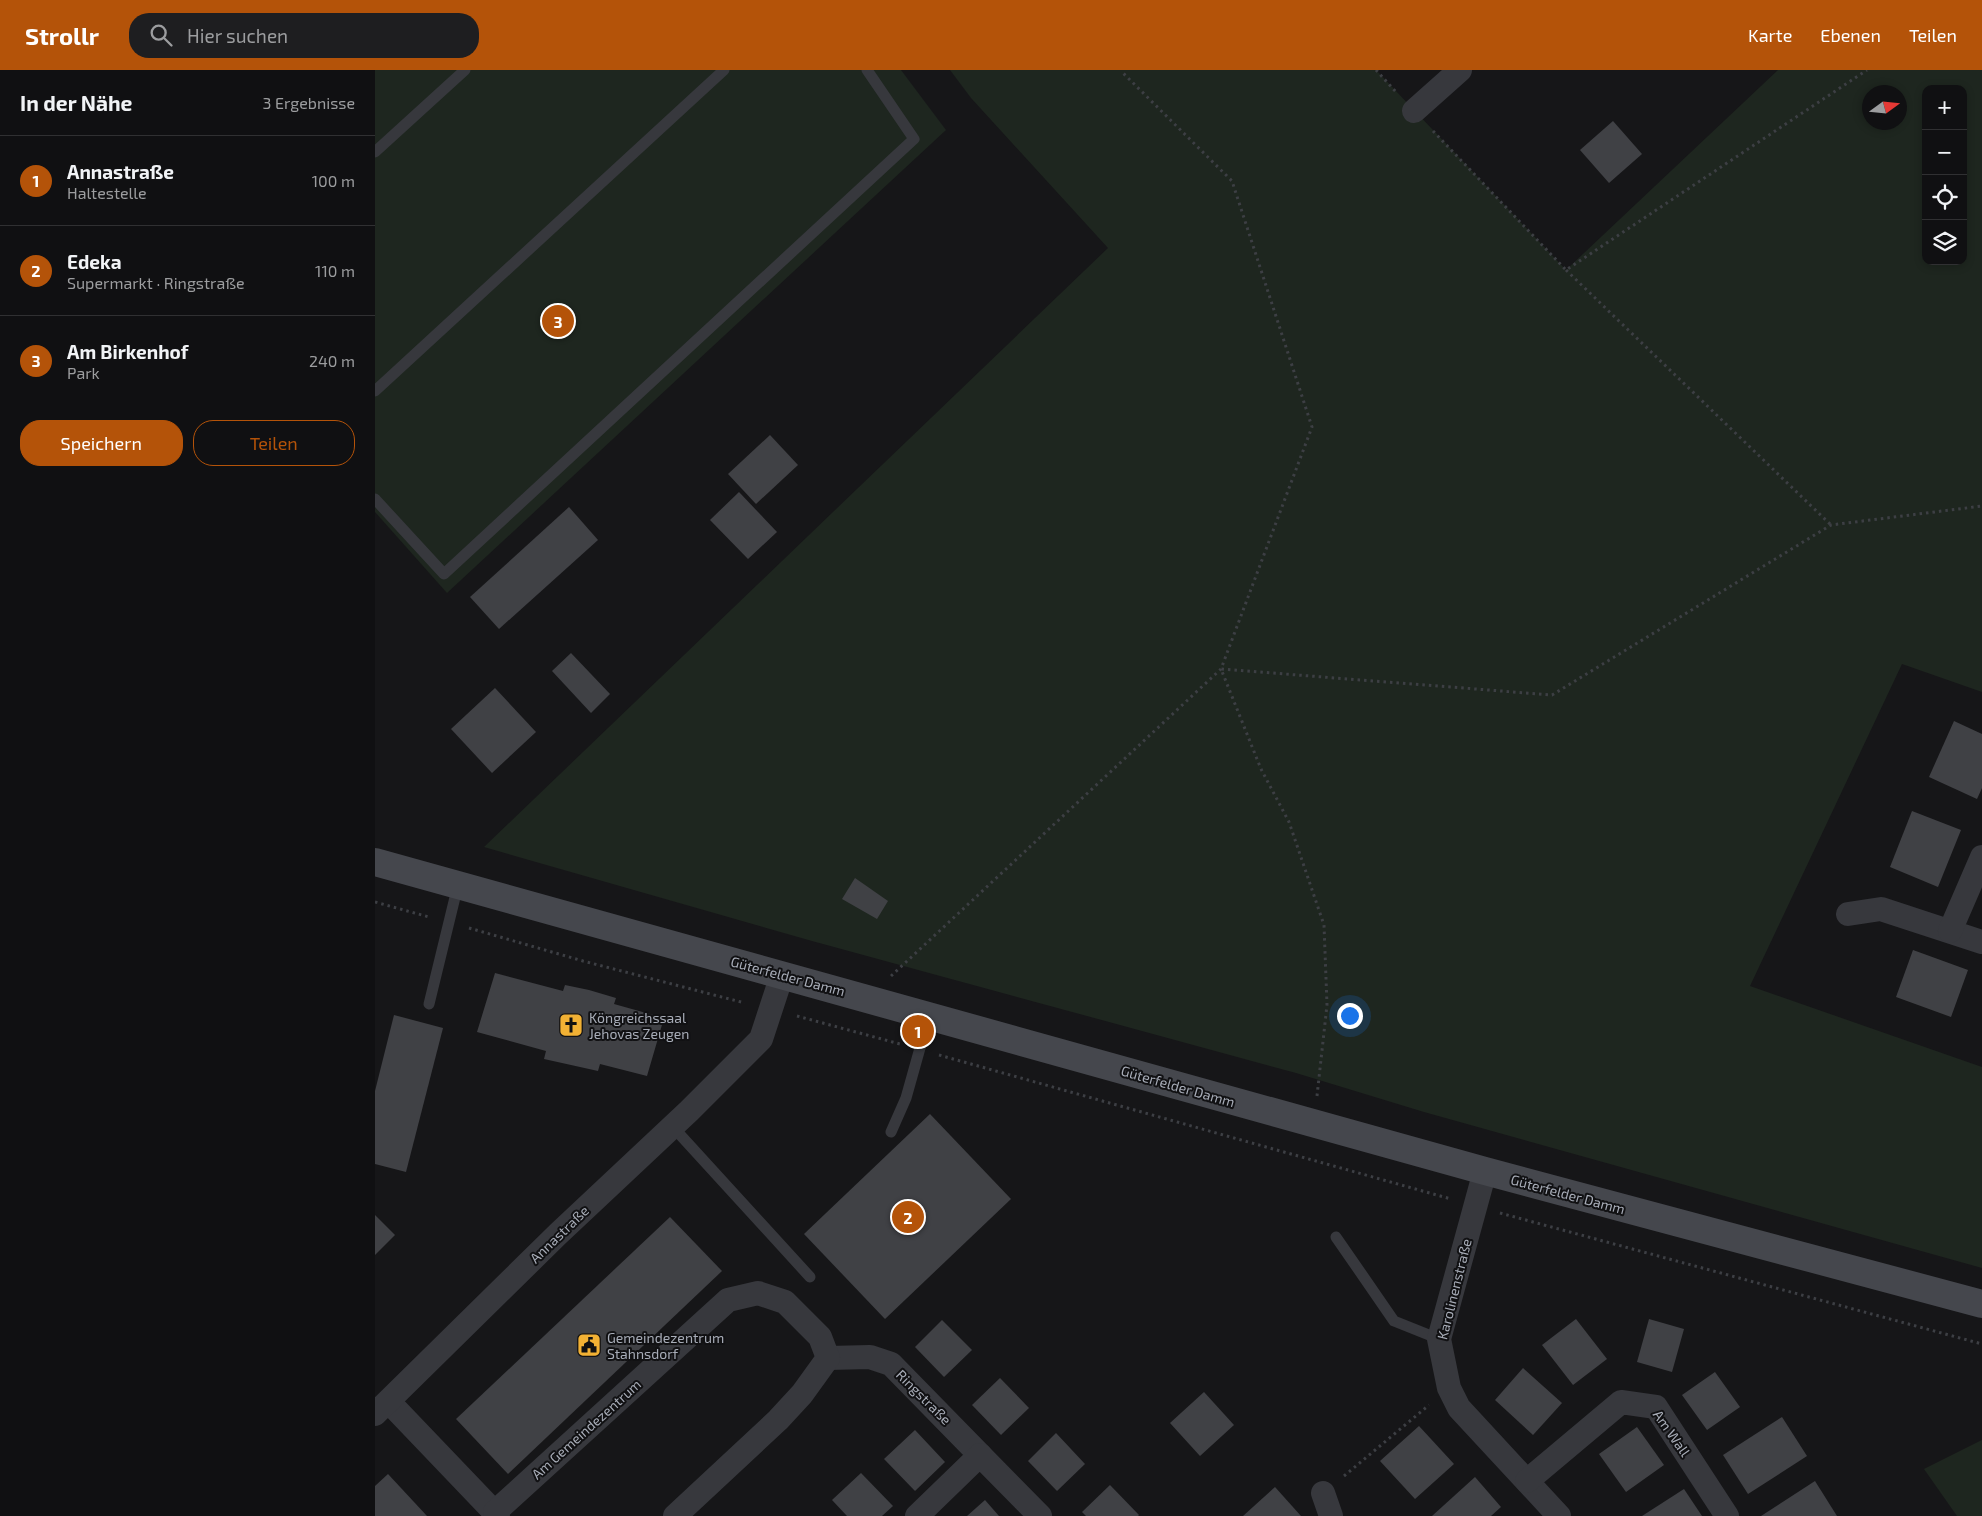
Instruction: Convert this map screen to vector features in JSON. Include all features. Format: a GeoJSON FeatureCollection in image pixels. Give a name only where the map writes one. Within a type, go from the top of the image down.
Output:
{"type":"FeatureCollection","features":[{"type":"Feature","properties":{"kind":"street"},"geometry":{"type":"LineString","coordinates":[[1414,111],[1460,70]]}},
{"type":"Feature","properties":{"kind":"street"},"geometry":{"type":"LineString","coordinates":[[1950,931],[1982,857]]}},
{"type":"Feature","properties":{"kind":"street","name":"Güterfelder Damm"},"geometry":{"type":"LineString","coordinates":[[375,862],[1314,1124],[1982,1304]]}},
{"type":"Feature","properties":{"kind":"street"},"geometry":{"type":"LineString","coordinates":[[1848,914],[1881,909],[1982,942]]}},
{"type":"Feature","properties":{"kind":"street","name":"Annastraße"},"geometry":{"type":"LineString","coordinates":[[382,1408],[558,1234],[673,1126],[761,1039],[782,975]]}},
{"type":"Feature","properties":{"kind":"street","name":"Karolinenstraße"},"geometry":{"type":"LineString","coordinates":[[1485,1171],[1439,1339],[1449,1388],[1459,1408],[1559,1516]]}},
{"type":"Feature","properties":{"kind":"street","name":"Am Gemeindezentrum"},"geometry":{"type":"LineString","coordinates":[[382,1408],[497,1514],[728,1300],[758,1293],[785,1302],[820,1337],[828,1358]]}},
{"type":"Feature","properties":{"kind":"street","name":"Ringstraße"},"geometry":{"type":"LineString","coordinates":[[828,1358],[870,1357],[891,1364],[1040,1516]]}},
{"type":"Feature","properties":{"kind":"street"},"geometry":{"type":"LineString","coordinates":[[675,1516],[778,1420],[802,1394],[828,1358]]}},
{"type":"Feature","properties":{"kind":"street","name":"Am Wall"},"geometry":{"type":"LineString","coordinates":[[1527,1481],[1621,1402],[1656,1407],[1727,1516]]}},
{"type":"Feature","properties":{"kind":"street"},"geometry":{"type":"LineString","coordinates":[[917,1516],[981,1454]]}},
{"type":"Feature","properties":{"kind":"street"},"geometry":{"type":"LineString","coordinates":[[1323,1493],[1331,1516]]}},
{"type":"Feature","properties":{"kind":"lane"},"geometry":{"type":"LineString","coordinates":[[375,152],[465,70]]}},
{"type":"Feature","properties":{"kind":"lane"},"geometry":{"type":"LineString","coordinates":[[375,391],[724,70]]}},
{"type":"Feature","properties":{"kind":"lane"},"geometry":{"type":"LineString","coordinates":[[375,499],[444,574],[914,139],[867,70]]}},
{"type":"Feature","properties":{"kind":"lane"},"geometry":{"type":"LineString","coordinates":[[429,1004],[459,885]]}},
{"type":"Feature","properties":{"kind":"lane"},"geometry":{"type":"LineString","coordinates":[[891,1132],[906,1098],[929,1016]]}},
{"type":"Feature","properties":{"kind":"lane"},"geometry":{"type":"LineString","coordinates":[[673,1126],[811,1277]]}},
{"type":"Feature","properties":{"kind":"lane"},"geometry":{"type":"LineString","coordinates":[[1336,1237],[1394,1321],[1439,1339]]}},
{"type":"Feature","properties":{"kind":"path"},"geometry":{"type":"LineString","coordinates":[[1376,70],[1566,270],[1831,525]]}},
{"type":"Feature","properties":{"kind":"path"},"geometry":{"type":"LineString","coordinates":[[1566,270],[1867,70]]}},
{"type":"Feature","properties":{"kind":"path"},"geometry":{"type":"LineString","coordinates":[[867,998],[1221,668],[1311,427],[1232,181],[1122,71]]}},
{"type":"Feature","properties":{"kind":"path"},"geometry":{"type":"LineString","coordinates":[[1221,668],[1552,695],[1831,525],[1982,506]]}},
{"type":"Feature","properties":{"kind":"path"},"geometry":{"type":"LineString","coordinates":[[1221,668],[1261,769],[1289,822],[1324,925],[1327,1005],[1314,1124]]}},
{"type":"Feature","properties":{"kind":"path"},"geometry":{"type":"LineString","coordinates":[[1475,1206],[1982,1344]]}},
{"type":"Feature","properties":{"kind":"path"},"geometry":{"type":"LineString","coordinates":[[1323,1493],[1449,1388]]}},
{"type":"Feature","properties":{"kind":"shaded area"},"geometry":{"type":"Polygon","coordinates":[[[375,70],[901,70],[946,130],[447,593],[375,512],[375,70]]]}},
{"type":"Feature","properties":{"kind":"shaded area"},"geometry":{"type":"Polygon","coordinates":[[[950,70],[1376,70],[1566,270],[1778,70],[1982,70],[1982,692],[1902,664],[1750,986],[1982,1067],[1982,1268],[1424,1112],[1296,1073],[812,941],[484,847],[1108,248],[971,98],[950,70]]]}},
{"type":"Feature","properties":{"kind":"shaded area"},"geometry":{"type":"Polygon","coordinates":[[[1982,1440],[1982,1516],[1957,1516],[1924,1469],[1982,1440]]]}},
{"type":"Feature","properties":{"kind":"building"},"geometry":{"type":"Polygon","coordinates":[[[1613,121],[1642,154],[1609,183],[1580,150],[1613,121]]]}},
{"type":"Feature","properties":{"kind":"building"},"geometry":{"type":"Polygon","coordinates":[[[770,435],[798,465],[756,504],[728,474],[770,435]]]}},
{"type":"Feature","properties":{"kind":"building"},"geometry":{"type":"Polygon","coordinates":[[[739,492],[777,532],[748,559],[710,520],[739,492]]]}},
{"type":"Feature","properties":{"kind":"building"},"geometry":{"type":"Polygon","coordinates":[[[569,507],[598,540],[499,629],[470,597],[569,507]]]}},
{"type":"Feature","properties":{"kind":"building"},"geometry":{"type":"Polygon","coordinates":[[[571,653],[610,694],[591,713],[552,671],[571,653]]]}},
{"type":"Feature","properties":{"kind":"building"},"geometry":{"type":"Polygon","coordinates":[[[495,688],[536,732],[492,773],[451,729],[495,688]]]}},
{"type":"Feature","properties":{"kind":"building"},"geometry":{"type":"Polygon","coordinates":[[[1954,721],[1982,734],[1982,788],[1977,799],[1929,777],[1954,721]]]}},
{"type":"Feature","properties":{"kind":"building"},"geometry":{"type":"Polygon","coordinates":[[[1912,811],[1961,830],[1938,887],[1890,867],[1912,811]]]}},
{"type":"Feature","properties":{"kind":"building"},"geometry":{"type":"Polygon","coordinates":[[[855,878],[888,901],[877,919],[842,899],[855,878]]]}},
{"type":"Feature","properties":{"kind":"building"},"geometry":{"type":"Polygon","coordinates":[[[1913,950],[1968,970],[1951,1017],[1896,997],[1913,950]]]}},
{"type":"Feature","properties":{"kind":"building","name":"Köngreichssaal Jehovas Zeugen"},"geometry":{"type":"Polygon","coordinates":[[[495,973],[563,991],[565,985],[589,990],[616,998],[614,1004],[664,1018],[647,1076],[600,1064],[598,1071],[544,1059],[546,1051],[477,1032],[495,973]]]}},
{"type":"Feature","properties":{"kind":"building"},"geometry":{"type":"Polygon","coordinates":[[[394,1015],[443,1028],[406,1172],[375,1164],[375,1091],[394,1015]]]}},
{"type":"Feature","properties":{"kind":"building"},"geometry":{"type":"Polygon","coordinates":[[[930,1114],[1011,1199],[885,1319],[804,1234],[930,1114]]]}},
{"type":"Feature","properties":{"kind":"building"},"geometry":{"type":"Polygon","coordinates":[[[375,1215],[395,1235],[375,1255],[375,1215]]]}},
{"type":"Feature","properties":{"kind":"building","name":"Gemeindezentrum Stahnsdorf"},"geometry":{"type":"Polygon","coordinates":[[[670,1217],[722,1271],[508,1474],[456,1419],[670,1217]]]}},
{"type":"Feature","properties":{"kind":"building"},"geometry":{"type":"Polygon","coordinates":[[[1576,1319],[1607,1359],[1573,1385],[1542,1345],[1576,1319]]]}},
{"type":"Feature","properties":{"kind":"building"},"geometry":{"type":"Polygon","coordinates":[[[1649,1319],[1684,1329],[1672,1372],[1637,1362],[1649,1319]]]}},
{"type":"Feature","properties":{"kind":"building"},"geometry":{"type":"Polygon","coordinates":[[[942,1320],[972,1350],[944,1377],[915,1347],[942,1320]]]}},
{"type":"Feature","properties":{"kind":"building"},"geometry":{"type":"Polygon","coordinates":[[[1523,1368],[1562,1403],[1533,1435],[1495,1400],[1523,1368]]]}},
{"type":"Feature","properties":{"kind":"building"},"geometry":{"type":"Polygon","coordinates":[[[1715,1372],[1740,1407],[1707,1430],[1682,1395],[1715,1372]]]}},
{"type":"Feature","properties":{"kind":"building"},"geometry":{"type":"Polygon","coordinates":[[[1000,1378],[1029,1408],[1001,1435],[972,1405],[1000,1378]]]}},
{"type":"Feature","properties":{"kind":"building"},"geometry":{"type":"Polygon","coordinates":[[[1204,1392],[1234,1425],[1200,1456],[1170,1423],[1204,1392]]]}},
{"type":"Feature","properties":{"kind":"building"},"geometry":{"type":"Polygon","coordinates":[[[1782,1417],[1807,1456],[1748,1494],[1723,1455],[1782,1417]]]}},
{"type":"Feature","properties":{"kind":"building"},"geometry":{"type":"Polygon","coordinates":[[[1419,1426],[1454,1464],[1415,1499],[1380,1461],[1419,1426]]]}},
{"type":"Feature","properties":{"kind":"building"},"geometry":{"type":"Polygon","coordinates":[[[1637,1427],[1664,1465],[1626,1492],[1599,1454],[1637,1427]]]}},
{"type":"Feature","properties":{"kind":"building"},"geometry":{"type":"Polygon","coordinates":[[[915,1430],[945,1462],[915,1491],[884,1459],[915,1430]]]}},
{"type":"Feature","properties":{"kind":"building"},"geometry":{"type":"Polygon","coordinates":[[[1056,1433],[1085,1464],[1057,1491],[1028,1461],[1056,1433]]]}},
{"type":"Feature","properties":{"kind":"building"},"geometry":{"type":"Polygon","coordinates":[[[861,1473],[893,1506],[882,1516],[847,1516],[832,1500],[861,1473]]]}},
{"type":"Feature","properties":{"kind":"building"},"geometry":{"type":"Polygon","coordinates":[[[388,1474],[427,1516],[375,1516],[375,1486],[388,1474]]]}},
{"type":"Feature","properties":{"kind":"building"},"geometry":{"type":"Polygon","coordinates":[[[1475,1477],[1501,1507],[1491,1516],[1432,1516],[1475,1477]]]}},
{"type":"Feature","properties":{"kind":"building"},"geometry":{"type":"Polygon","coordinates":[[[1815,1481],[1837,1516],[1761,1516],[1815,1481]]]}},
{"type":"Feature","properties":{"kind":"building"},"geometry":{"type":"Polygon","coordinates":[[[1110,1485],[1138,1516],[1086,1516],[1082,1512],[1110,1485]]]}},
{"type":"Feature","properties":{"kind":"building"},"geometry":{"type":"Polygon","coordinates":[[[1275,1487],[1301,1516],[1243,1516],[1275,1487]]]}},
{"type":"Feature","properties":{"kind":"building"},"geometry":{"type":"Polygon","coordinates":[[[1684,1489],[1702,1516],[1642,1516],[1684,1489]]]}},
{"type":"Feature","properties":{"kind":"building"},"geometry":{"type":"Polygon","coordinates":[[[985,1500],[999,1516],[967,1516],[985,1500]]]}},
{"type":"Feature","properties":{"kind":"place","name":"Am Birkenhof"},"geometry":{"type":"Point","coordinates":[558,321]}},
{"type":"Feature","properties":{"kind":"place","name":"Köngreichssaal Jehovas Zeugen"},"geometry":{"type":"Point","coordinates":[571,1025]}},
{"type":"Feature","properties":{"kind":"place","name":"Annastraße"},"geometry":{"type":"Point","coordinates":[918,1031]}},
{"type":"Feature","properties":{"kind":"place","name":"Edeka"},"geometry":{"type":"Point","coordinates":[908,1217]}},
{"type":"Feature","properties":{"kind":"place","name":"Gemeindezentrum Stahnsdorf"},"geometry":{"type":"Point","coordinates":[589,1345]}}]}
